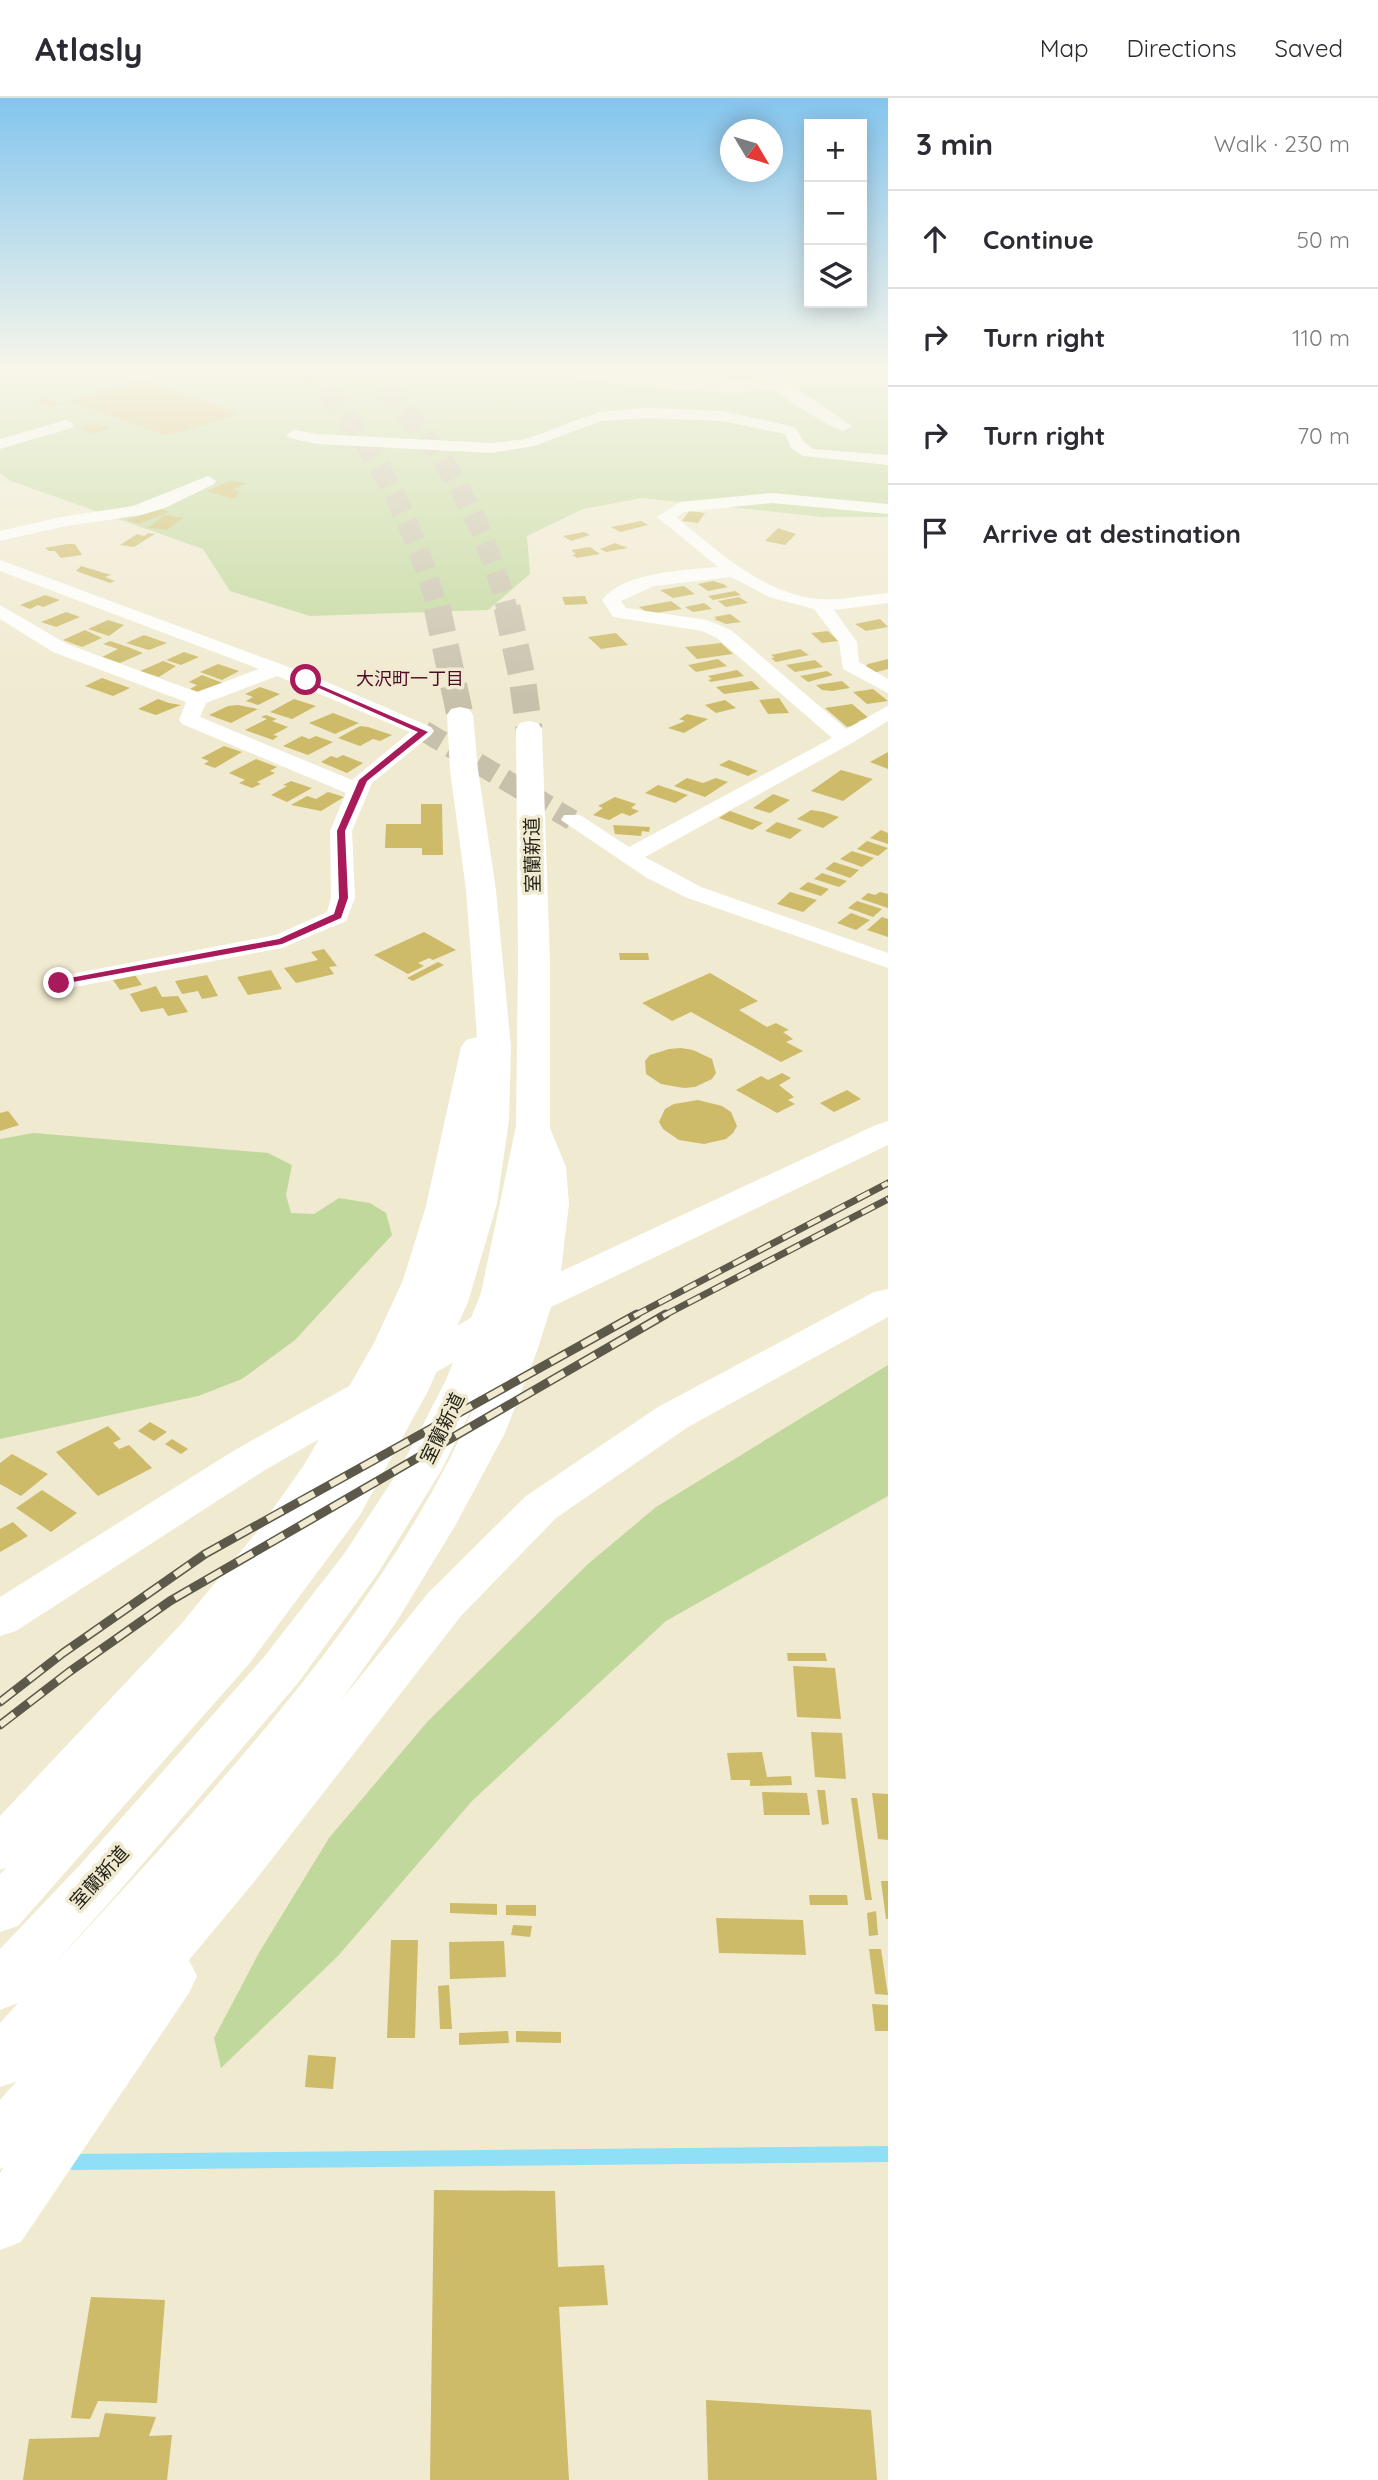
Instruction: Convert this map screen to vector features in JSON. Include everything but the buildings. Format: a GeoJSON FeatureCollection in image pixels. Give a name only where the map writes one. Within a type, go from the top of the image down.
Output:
{"type":"FeatureCollection","features":[{"type":"Feature","properties":{"kind":"main road"},"geometry":{"type":"LineString","coordinates":[[0,1910],[233,1652],[345,1504],[408,1391],[449,1302],[479,1204],[492,1120],[494,1046],[481,890],[464,770],[460,715]]}},
{"type":"Feature","properties":{"kind":"main road","name":"室蘭新道"},"geometry":{"type":"LineString","coordinates":[[0,2062],[19,2002],[177,1865],[306,1710],[410,1567],[481,1440],[531,1317],[551,1221],[550,1176],[533,1126],[534,961],[529,729]]}},
{"type":"Feature","properties":{"kind":"main road"},"geometry":{"type":"LineString","coordinates":[[0,1849],[134,1709],[231,1594],[305,1497],[388,1357],[429,1259],[451,1185],[467,1084],[488,990]]}},
{"type":"Feature","properties":{"kind":"main road"},"geometry":{"type":"LineString","coordinates":[[0,1619],[250,1460],[533,1300],[888,1132]]}},
{"type":"Feature","properties":{"kind":"main road"},"geometry":{"type":"LineString","coordinates":[[0,2143],[236,1867],[445,1604],[541,1507],[673,1417],[888,1301]]}},
{"type":"Feature","properties":{"kind":"main road"},"geometry":{"type":"LineString","coordinates":[[0,2222],[156,1997],[236,1867]]}},
{"type":"Feature","properties":{"kind":"street"},"geometry":{"type":"LineString","coordinates":[[0,536],[61,522],[135,511],[159,504],[208,481]]}},
{"type":"Feature","properties":{"kind":"street"},"geometry":{"type":"LineString","coordinates":[[888,509],[772,498],[680,507],[665,517],[736,571],[789,600],[820,604],[888,598]]}},
{"type":"Feature","properties":{"kind":"street"},"geometry":{"type":"LineString","coordinates":[[0,565],[277,669],[424,732],[363,780],[341,831],[344,898],[338,916],[282,941],[59,983]]}},
{"type":"Feature","properties":{"kind":"street"},"geometry":{"type":"LineString","coordinates":[[736,571],[642,584],[619,592],[611,600],[620,613],[707,626],[724,634],[845,739]]}},
{"type":"Feature","properties":{"kind":"street"},"geometry":{"type":"LineString","coordinates":[[46,584],[9,602],[60,648],[197,699],[277,669]]}},
{"type":"Feature","properties":{"kind":"street"},"geometry":{"type":"LineString","coordinates":[[820,604],[849,642],[850,665],[888,687]]}},
{"type":"Feature","properties":{"kind":"street"},"geometry":{"type":"LineString","coordinates":[[197,699],[189,720],[359,791]]}},
{"type":"Feature","properties":{"kind":"street"},"geometry":{"type":"LineString","coordinates":[[629,856],[845,739],[888,712]]}},
{"type":"Feature","properties":{"kind":"street"},"geometry":{"type":"LineString","coordinates":[[572,820],[655,873],[694,892],[888,961]]}},
{"type":"Feature","properties":{"kind":"green space"},"geometry":{"type":"Polygon","coordinates":[[[7,478],[888,478],[888,517],[823,517],[642,498],[583,509],[527,536],[530,574],[488,610],[310,616],[230,591],[203,549],[7,478]]]}},
{"type":"Feature","properties":{"kind":"green space"},"geometry":{"type":"Polygon","coordinates":[[[34,1133],[268,1153],[292,1165],[286,1195],[291,1213],[314,1214],[339,1198],[370,1203],[386,1213],[392,1235],[295,1340],[242,1379],[198,1396],[0,1439],[0,1139],[34,1133]]]}},
{"type":"Feature","properties":{"kind":"green space"},"geometry":{"type":"Polygon","coordinates":[[[888,1365],[888,1496],[666,1621],[472,1801],[338,1956],[221,2068],[214,2038],[260,1951],[329,1838],[428,1721],[588,1564],[656,1507],[888,1365]]]}},
{"type":"Feature","properties":{"kind":"waterway"},"geometry":{"type":"LineString","coordinates":[[74,2162],[888,2154]]}},
{"type":"Feature","properties":{"kind":"tunnel"},"geometry":{"type":"LineString","coordinates":[[385,478],[415,541],[438,609]]}},
{"type":"Feature","properties":{"kind":"tunnel"},"geometry":{"type":"LineString","coordinates":[[454,478],[483,538],[507,609]]}},
{"type":"Feature","properties":{"kind":"tunnel"},"geometry":{"type":"LineString","coordinates":[[437,607],[460,715]]}},
{"type":"Feature","properties":{"kind":"tunnel"},"geometry":{"type":"LineString","coordinates":[[507,607],[522,677],[529,729]]}},
{"type":"Feature","properties":{"kind":"tunnel"},"geometry":{"type":"LineString","coordinates":[[424,731],[572,820]]}},
{"type":"Feature","properties":{"kind":"railway"},"geometry":{"type":"LineString","coordinates":[[634,1316],[888,1183]]}},
{"type":"Feature","properties":{"kind":"railway"},"geometry":{"type":"LineString","coordinates":[[663,1316],[888,1199]]}},
{"type":"Feature","properties":{"kind":"railway"},"geometry":{"type":"LineString","coordinates":[[0,1702],[63,1653],[205,1554],[637,1314]]}},
{"type":"Feature","properties":{"kind":"railway"},"geometry":{"type":"LineString","coordinates":[[0,1725],[69,1672],[170,1601],[666,1314]]}},
{"type":"Feature","properties":{"kind":"district","name":"大沢町一丁目"},"geometry":{"type":"Point","coordinates":[410,678]}},
{"type":"Feature","properties":{"kind":"route"},"geometry":{"type":"LineString","coordinates":[[59,983],[282,941],[338,916],[344,898],[339,843],[341,831],[363,780],[424,732],[306,680]]}}]}
